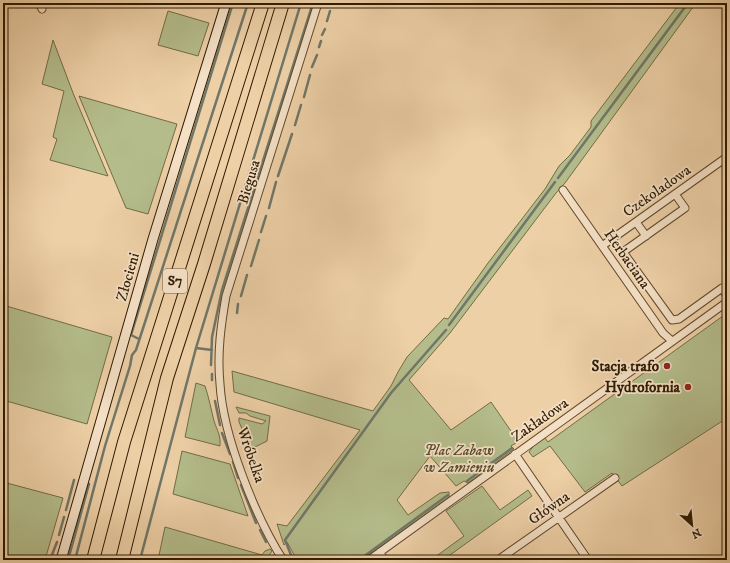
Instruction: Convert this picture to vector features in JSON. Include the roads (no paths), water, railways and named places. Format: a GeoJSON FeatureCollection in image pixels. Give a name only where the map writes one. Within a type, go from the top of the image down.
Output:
{"type":"FeatureCollection","features":[{"type":"Feature","properties":{"kind":"highway","name":"S7"},"geometry":{"type":"LineString","coordinates":[[93,560],[124,442],[263,3]]}},
{"type":"Feature","properties":{"kind":"highway","name":"S7"},"geometry":{"type":"LineString","coordinates":[[122,560],[167,378],[204,264],[283,3]]}},
{"type":"Feature","properties":{"kind":"street","name":"Złocieni"},"geometry":{"type":"LineString","coordinates":[[61,560],[153,239],[226,3]]}},
{"type":"Feature","properties":{"kind":"street","name":"Biegusa"},"geometry":{"type":"LineString","coordinates":[[219,370],[220,333],[226,296],[318,3]]}},
{"type":"Feature","properties":{"kind":"street","name":"Czekoladowa"},"geometry":{"type":"LineString","coordinates":[[602,246],[727,157]]}},
{"type":"Feature","properties":{"kind":"street","name":"Herbaciana"},"geometry":{"type":"LineString","coordinates":[[563,190],[663,333],[672,341]]}},
{"type":"Feature","properties":{"kind":"street"},"geometry":{"type":"LineString","coordinates":[[675,194],[685,208],[623,252],[672,320],[679,319],[722,288],[727,296]]}},
{"type":"Feature","properties":{"kind":"street"},"geometry":{"type":"LineString","coordinates":[[636,222],[646,236]]}},
{"type":"Feature","properties":{"kind":"street","name":"Zakładowa"},"geometry":{"type":"LineString","coordinates":[[369,560],[727,302]]}},
{"type":"Feature","properties":{"kind":"street","name":"Wróbelka"},"geometry":{"type":"LineString","coordinates":[[219,370],[220,393],[228,431],[256,507],[273,544],[283,560]]}},
{"type":"Feature","properties":{"kind":"street"},"geometry":{"type":"LineString","coordinates":[[515,454],[588,560]]}},
{"type":"Feature","properties":{"kind":"street","name":"Główna"},"geometry":{"type":"LineString","coordinates":[[498,560],[615,478]]}},
{"type":"Feature","properties":{"kind":"street"},"geometry":{"type":"LineString","coordinates":[[380,552],[384,560]]}},
{"type":"Feature","properties":{"kind":"waterway"},"geometry":{"type":"LineString","coordinates":[[139,339],[131,335],[233,3]]}},
{"type":"Feature","properties":{"kind":"waterway"},"geometry":{"type":"LineString","coordinates":[[75,560],[105,446],[130,366],[132,355],[136,350],[248,3]]}},
{"type":"Feature","properties":{"kind":"waterway"},"geometry":{"type":"LineString","coordinates":[[196,348],[301,3]]}},
{"type":"Feature","properties":{"kind":"waterway"},"geometry":{"type":"LineString","coordinates":[[211,365],[212,337],[222,290],[313,3]]}},
{"type":"Feature","properties":{"kind":"waterway"},"geometry":{"type":"LineString","coordinates":[[558,178],[688,3]]}},
{"type":"Feature","properties":{"kind":"waterway"},"geometry":{"type":"LineString","coordinates":[[327,21],[330,11]]}},
{"type":"Feature","properties":{"kind":"waterway"},"geometry":{"type":"LineString","coordinates":[[322,35],[325,29]]}},
{"type":"Feature","properties":{"kind":"waterway"},"geometry":{"type":"LineString","coordinates":[[319,47],[321,41]]}},
{"type":"Feature","properties":{"kind":"waterway"},"geometry":{"type":"LineString","coordinates":[[312,67],[317,55]]}},
{"type":"Feature","properties":{"kind":"waterway"},"geometry":{"type":"LineString","coordinates":[[304,97],[310,75]]}},
{"type":"Feature","properties":{"kind":"waterway"},"geometry":{"type":"LineString","coordinates":[[295,125],[301,105]]}},
{"type":"Feature","properties":{"kind":"waterway"},"geometry":{"type":"LineString","coordinates":[[278,176],[292,134]]}},
{"type":"Feature","properties":{"kind":"waterway"},"geometry":{"type":"LineString","coordinates":[[269,208],[276,182]]}},
{"type":"Feature","properties":{"kind":"waterway"},"geometry":{"type":"LineString","coordinates":[[449,325],[555,182]]}},
{"type":"Feature","properties":{"kind":"waterway"},"geometry":{"type":"LineString","coordinates":[[261,232],[266,216]]}},
{"type":"Feature","properties":{"kind":"waterway"},"geometry":{"type":"LineString","coordinates":[[251,266],[259,240]]}},
{"type":"Feature","properties":{"kind":"waterway"},"geometry":{"type":"LineString","coordinates":[[241,296],[247,275]]}},
{"type":"Feature","properties":{"kind":"waterway"},"geometry":{"type":"LineString","coordinates":[[237,313],[238,304]]}},
{"type":"Feature","properties":{"kind":"waterway"},"geometry":{"type":"LineString","coordinates":[[293,560],[285,540],[391,393],[446,330]]}},
{"type":"Feature","properties":{"kind":"waterway"},"geometry":{"type":"LineString","coordinates":[[140,560],[196,348],[212,350]]}},
{"type":"Feature","properties":{"kind":"waterway"},"geometry":{"type":"LineString","coordinates":[[212,374],[212,380]]}},
{"type":"Feature","properties":{"kind":"waterway"},"geometry":{"type":"LineString","coordinates":[[215,401],[220,425]]}},
{"type":"Feature","properties":{"kind":"waterway"},"geometry":{"type":"LineString","coordinates":[[222,433],[230,454]]}},
{"type":"Feature","properties":{"kind":"waterway"},"geometry":{"type":"LineString","coordinates":[[467,481],[512,448]]}},
{"type":"Feature","properties":{"kind":"waterway"},"geometry":{"type":"LineString","coordinates":[[233,462],[238,478]]}},
{"type":"Feature","properties":{"kind":"waterway"},"geometry":{"type":"LineString","coordinates":[[66,510],[74,480]]}},
{"type":"Feature","properties":{"kind":"waterway"},"geometry":{"type":"LineString","coordinates":[[68,560],[89,484]]}},
{"type":"Feature","properties":{"kind":"waterway"},"geometry":{"type":"LineString","coordinates":[[241,485],[256,523]]}},
{"type":"Feature","properties":{"kind":"waterway"},"geometry":{"type":"LineString","coordinates":[[359,560],[448,495]]}},
{"type":"Feature","properties":{"kind":"waterway"},"geometry":{"type":"LineString","coordinates":[[59,535],[64,517]]}},
{"type":"Feature","properties":{"kind":"waterway"},"geometry":{"type":"LineString","coordinates":[[260,530],[266,542]]}},
{"type":"Feature","properties":{"kind":"waterway"},"geometry":{"type":"LineString","coordinates":[[50,560],[57,542]]}},
{"type":"Feature","properties":{"kind":"waterway"},"geometry":{"type":"LineString","coordinates":[[270,560],[273,556]]}},
{"type":"Feature","properties":{"kind":"place","name":"Stacja trafo"},"geometry":{"type":"Point","coordinates":[667,366]}},
{"type":"Feature","properties":{"kind":"place","name":"Hydrofornia"},"geometry":{"type":"Point","coordinates":[688,387]}},
{"type":"Feature","properties":{"kind":"park label","name":"Plac Zabaw w Zamieniu"},"geometry":{"type":"Point","coordinates":[459,458]}}]}
